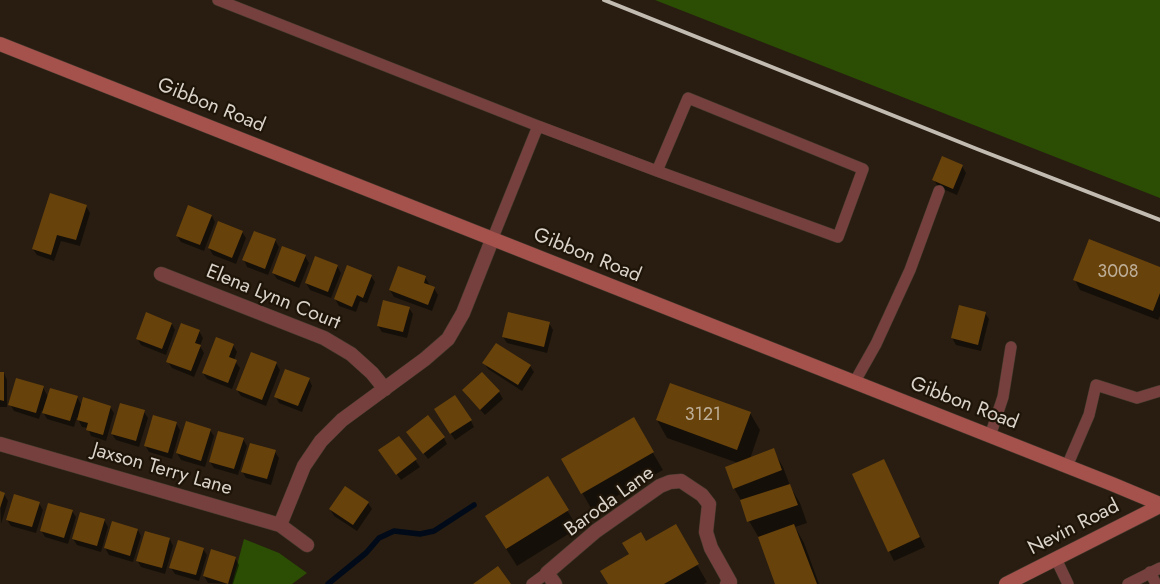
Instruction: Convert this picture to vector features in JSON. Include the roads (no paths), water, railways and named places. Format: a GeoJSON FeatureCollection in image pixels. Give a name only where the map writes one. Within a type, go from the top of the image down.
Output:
{"type":"FeatureCollection","features":[{"type":"Feature","properties":{"kind":"main road","name":"Gibbon Road"},"geometry":{"type":"LineString","coordinates":[[0,44],[1067,466],[1160,505]]}},
{"type":"Feature","properties":{"kind":"main road","name":"Nevin Road"},"geometry":{"type":"LineString","coordinates":[[1014,582],[1160,505]]}},
{"type":"Feature","properties":{"kind":"street"},"geometry":{"type":"LineString","coordinates":[[280,525],[304,466],[321,441],[342,420],[426,359],[448,339],[463,313],[492,240]]}},
{"type":"Feature","properties":{"kind":"street","name":"Elena Lynn Court"},"geometry":{"type":"LineString","coordinates":[[161,274],[324,338],[352,354],[372,373],[384,389]]}},
{"type":"Feature","properties":{"kind":"street","name":"Jaxson Terry Lane"},"geometry":{"type":"LineString","coordinates":[[0,444],[280,525],[308,545]]}},
{"type":"Feature","properties":{"kind":"street","name":"Baroda Lane"},"geometry":{"type":"LineString","coordinates":[[551,579],[596,531],[652,492],[670,482],[680,481],[698,491],[709,504],[706,532],[710,548],[730,582],[727,584]]}},
{"type":"Feature","properties":{"kind":"lane"},"geometry":{"type":"LineString","coordinates":[[218,0],[538,126],[657,171],[838,237],[863,170],[688,98],[657,171]]}},
{"type":"Feature","properties":{"kind":"lane"},"geometry":{"type":"LineString","coordinates":[[492,240],[538,126]]}},
{"type":"Feature","properties":{"kind":"lane"},"geometry":{"type":"LineString","coordinates":[[854,383],[876,344],[910,270],[939,191]]}},
{"type":"Feature","properties":{"kind":"lane"},"geometry":{"type":"LineString","coordinates":[[990,436],[1003,396],[1011,347]]}},
{"type":"Feature","properties":{"kind":"lane"},"geometry":{"type":"LineString","coordinates":[[1067,466],[1089,415],[1096,385],[1136,398],[1160,391]]}},
{"type":"Feature","properties":{"kind":"lane"},"geometry":{"type":"LineString","coordinates":[[1056,559],[1068,584]]}},
{"type":"Feature","properties":{"kind":"lane"},"geometry":{"type":"LineString","coordinates":[[1128,584],[1155,570],[1156,584]]}},
{"type":"Feature","properties":{"kind":"lane"},"geometry":{"type":"LineString","coordinates":[[532,584],[551,579]]}},
{"type":"Feature","properties":{"kind":"waterway"},"geometry":{"type":"LineString","coordinates":[[328,584],[366,553],[379,538],[394,531],[420,534],[434,531],[474,505]]}},
{"type":"Feature","properties":{"kind":"railway"},"geometry":{"type":"LineString","coordinates":[[604,0],[1160,220]]}}]}
